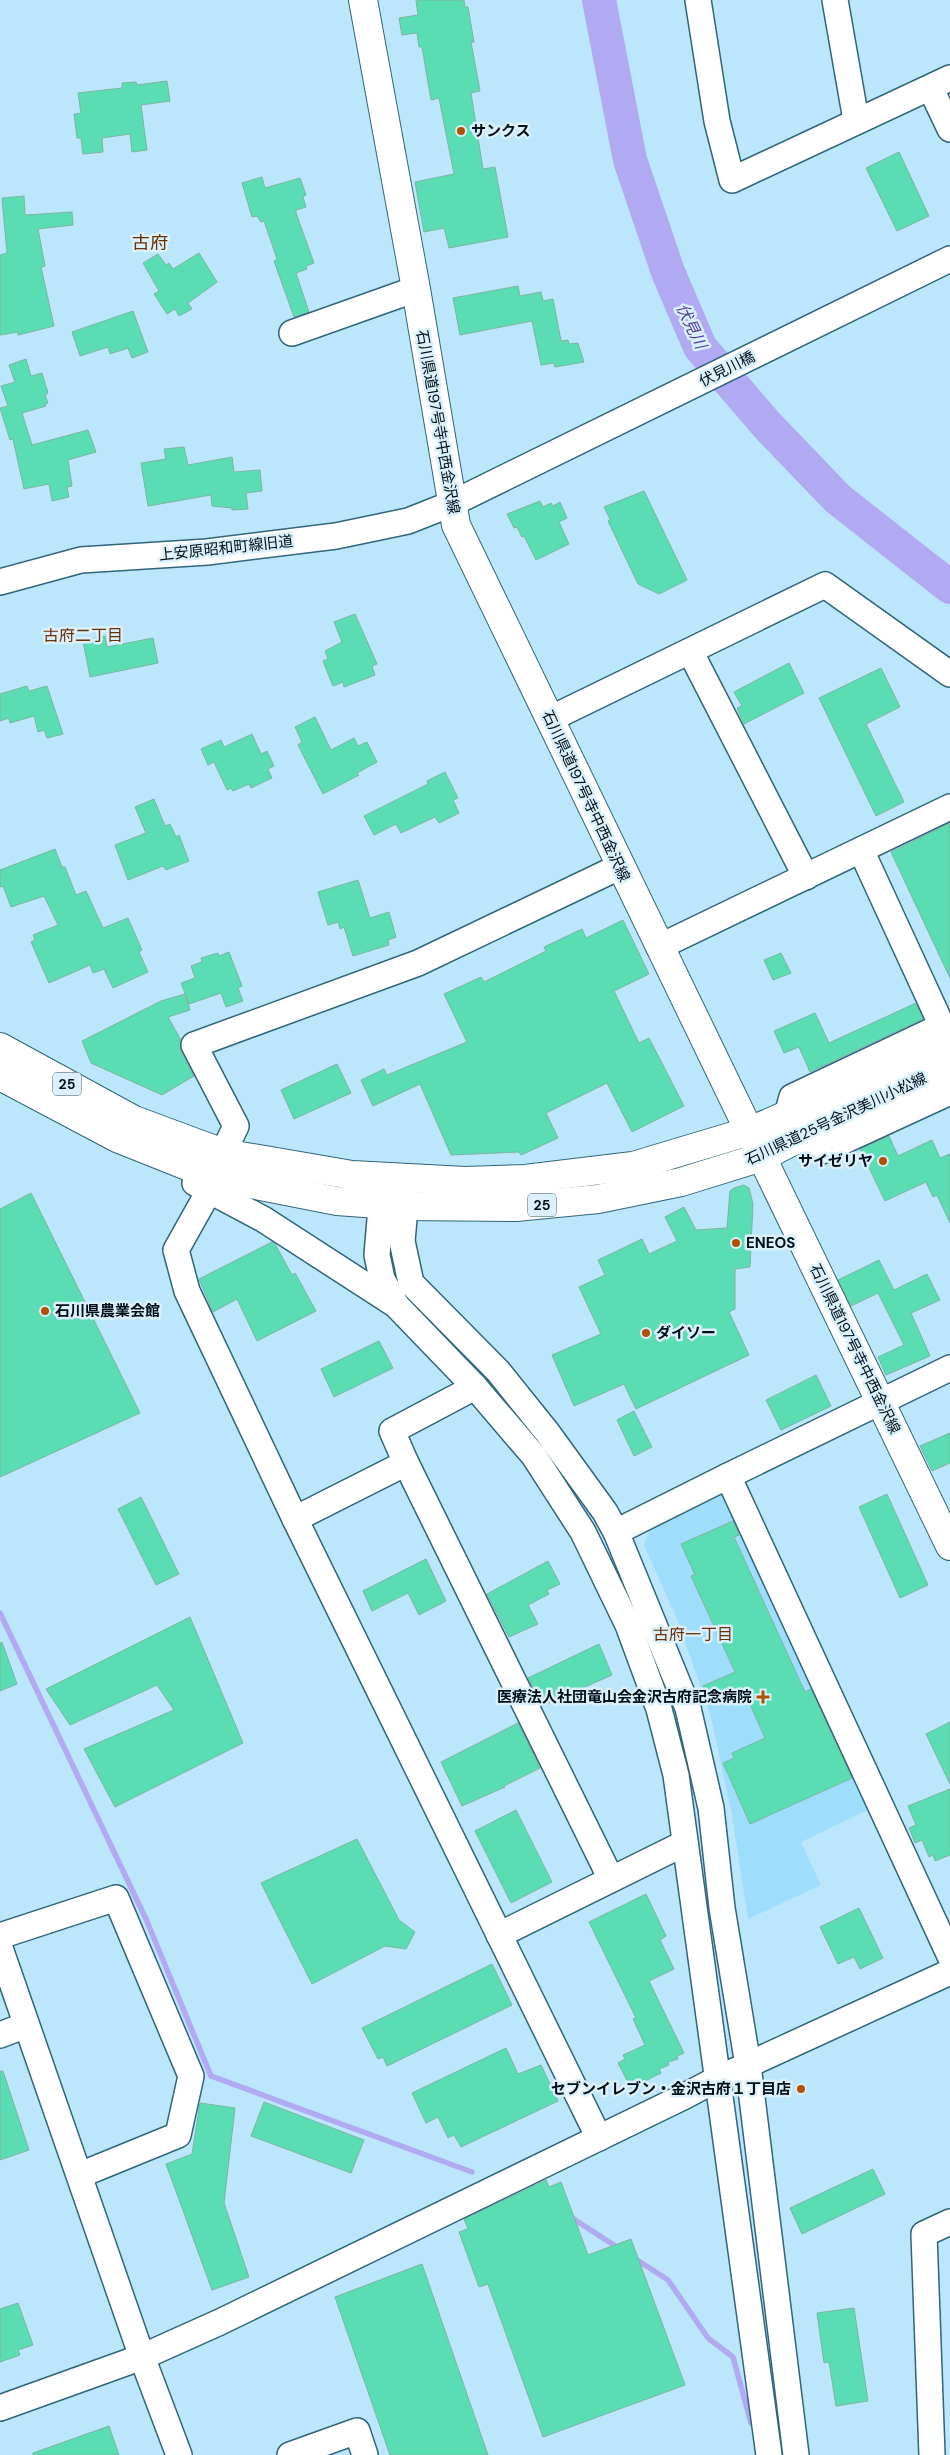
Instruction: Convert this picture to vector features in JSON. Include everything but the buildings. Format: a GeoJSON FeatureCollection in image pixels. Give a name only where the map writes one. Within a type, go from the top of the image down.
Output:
{"type":"FeatureCollection","features":[{"type":"Feature","properties":{"kind":"main road","name":"石川県道197号寺中西金沢線"},"geometry":{"type":"LineString","coordinates":[[363,0],[416,289],[456,525],[950,1546]]}},
{"type":"Feature","properties":{"kind":"main road","name":"石川県道25号金沢美川小松線"},"geometry":{"type":"LineString","coordinates":[[394,1192],[516,1207],[598,1199],[681,1182],[762,1157],[792,1127],[950,1044]]}},
{"type":"Feature","properties":{"kind":"main road","name":"石川県道25号金沢美川小松線"},"geometry":{"type":"LineString","coordinates":[[0,1047],[134,1120],[216,1174]]}},
{"type":"Feature","properties":{"kind":"main road","name":"石川県道25号金沢美川小松線"},"geometry":{"type":"LineString","coordinates":[[0,1076],[117,1138],[216,1174],[337,1201],[465,1181],[525,1179],[633,1166],[750,1131],[792,1127],[950,1066]]}},
{"type":"Feature","properties":{"kind":"street"},"geometry":{"type":"LineString","coordinates":[[698,0],[717,121],[732,180],[856,120],[941,84],[950,129]]}},
{"type":"Feature","properties":{"kind":"street"},"geometry":{"type":"LineString","coordinates":[[835,0],[856,120]]}},
{"type":"Feature","properties":{"kind":"street","name":"伏見川橋"},"geometry":{"type":"LineString","coordinates":[[451,504],[950,259]]}},
{"type":"Feature","properties":{"kind":"street"},"geometry":{"type":"LineString","coordinates":[[292,333],[416,289]]}},
{"type":"Feature","properties":{"kind":"street","name":"上安原昭和町線旧道"},"geometry":{"type":"LineString","coordinates":[[0,582],[81,560],[207,552],[336,536],[408,521],[451,504]]}},
{"type":"Feature","properties":{"kind":"street"},"geometry":{"type":"LineString","coordinates":[[550,719],[825,585],[950,674]]}},
{"type":"Feature","properties":{"kind":"street"},"geometry":{"type":"LineString","coordinates":[[690,651],[806,877]]}},
{"type":"Feature","properties":{"kind":"street"},"geometry":{"type":"LineString","coordinates":[[659,948],[950,807]]}},
{"type":"Feature","properties":{"kind":"street"},"geometry":{"type":"LineString","coordinates":[[861,850],[942,1026],[792,1097],[792,1127],[822,1152],[950,1092]]}},
{"type":"Feature","properties":{"kind":"street"},"geometry":{"type":"LineString","coordinates":[[599,2138],[295,1519],[187,1291],[176,1250],[216,1174],[236,1126],[194,1044],[418,963],[620,867]]}},
{"type":"Feature","properties":{"kind":"street"},"geometry":{"type":"LineString","coordinates":[[216,1174],[263,1218],[396,1305],[475,1387],[534,1456],[578,1525],[628,1625],[659,1709],[676,1775],[769,2455]]}},
{"type":"Feature","properties":{"kind":"street"},"geometry":{"type":"LineString","coordinates":[[394,1192],[378,1255],[382,1279],[396,1305]]}},
{"type":"Feature","properties":{"kind":"street"},"geometry":{"type":"LineString","coordinates":[[394,1192],[410,1283],[498,1371],[548,1432],[605,1512],[616,1532],[688,1708],[711,1808],[722,1908],[748,2065],[796,2455]]}},
{"type":"Feature","properties":{"kind":"street"},"geometry":{"type":"LineString","coordinates":[[616,1532],[728,1476],[881,1404],[950,1368]]}},
{"type":"Feature","properties":{"kind":"street"},"geometry":{"type":"LineString","coordinates":[[475,1387],[392,1431],[406,1464],[611,1879]]}},
{"type":"Feature","properties":{"kind":"street"},"geometry":{"type":"LineString","coordinates":[[295,1519],[406,1464]]}},
{"type":"Feature","properties":{"kind":"street"},"geometry":{"type":"LineString","coordinates":[[728,1476],[950,1956]]}},
{"type":"Feature","properties":{"kind":"street"},"geometry":{"type":"LineString","coordinates":[[498,1935],[685,1843]]}},
{"type":"Feature","properties":{"kind":"street"},"geometry":{"type":"LineString","coordinates":[[0,1936],[116,1898],[191,2076],[178,2135],[80,2175]]}},
{"type":"Feature","properties":{"kind":"street"},"geometry":{"type":"LineString","coordinates":[[0,1948],[142,2356],[179,2455]]}},
{"type":"Feature","properties":{"kind":"street"},"geometry":{"type":"LineString","coordinates":[[0,2408],[142,2356],[220,2322],[717,2079],[950,1972]]}},
{"type":"Feature","properties":{"kind":"street"},"geometry":{"type":"LineString","coordinates":[[0,2035],[26,2026]]}},
{"type":"Feature","properties":{"kind":"street"},"geometry":{"type":"LineString","coordinates":[[932,2455],[940,2411],[924,2234],[950,2222]]}},
{"type":"Feature","properties":{"kind":"street"},"geometry":{"type":"LineString","coordinates":[[290,2455],[357,2431],[365,2455]]}},
{"type":"Feature","properties":{"kind":"shaded area","name":"医療法人社団竜山会金沢古府記念病院"},"geometry":{"type":"Polygon","coordinates":[[[718,1492],[728,1496],[872,1808],[801,1842],[821,1885],[748,1919],[732,1815],[711,1717],[678,1621],[644,1545],[652,1524],[718,1492]]]}},
{"type":"Feature","properties":{"kind":"waterway","name":"伏見川"},"geometry":{"type":"LineString","coordinates":[[599,0],[630,160],[668,272],[700,347],[766,424],[838,499],[950,587]]}},
{"type":"Feature","properties":{"kind":"waterway"},"geometry":{"type":"LineString","coordinates":[[0,1613],[146,1919],[211,2076],[472,2172]]}},
{"type":"Feature","properties":{"kind":"waterway"},"geometry":{"type":"LineString","coordinates":[[569,2216],[620,2249]]}},
{"type":"Feature","properties":{"kind":"waterway"},"geometry":{"type":"LineString","coordinates":[[634,2258],[668,2280],[708,2338],[733,2357],[751,2423]]}},
{"type":"Feature","properties":{"kind":"place","name":"サンクス"},"geometry":{"type":"Point","coordinates":[461,131]}},
{"type":"Feature","properties":{"kind":"place","name":"サイゼリヤ"},"geometry":{"type":"Point","coordinates":[883,1161]}},
{"type":"Feature","properties":{"kind":"place","name":"ENEOS"},"geometry":{"type":"Point","coordinates":[736,1243]}},
{"type":"Feature","properties":{"kind":"place","name":"石川県農業会館"},"geometry":{"type":"Point","coordinates":[45,1311]}},
{"type":"Feature","properties":{"kind":"place","name":"ダイソー"},"geometry":{"type":"Point","coordinates":[646,1333]}},
{"type":"Feature","properties":{"kind":"place","name":"医療法人社団竜山会金沢古府記念病院"},"geometry":{"type":"Point","coordinates":[763,1697]}},
{"type":"Feature","properties":{"kind":"place","name":"セブンイレブン・金沢古府１丁目店"},"geometry":{"type":"Point","coordinates":[801,2089]}},
{"type":"Feature","properties":{"kind":"district","name":"古府"},"geometry":{"type":"Point","coordinates":[150,243]}},
{"type":"Feature","properties":{"kind":"district","name":"古府二丁目"},"geometry":{"type":"Point","coordinates":[83,635]}},
{"type":"Feature","properties":{"kind":"district","name":"古府一丁目"},"geometry":{"type":"Point","coordinates":[693,1634]}}]}
